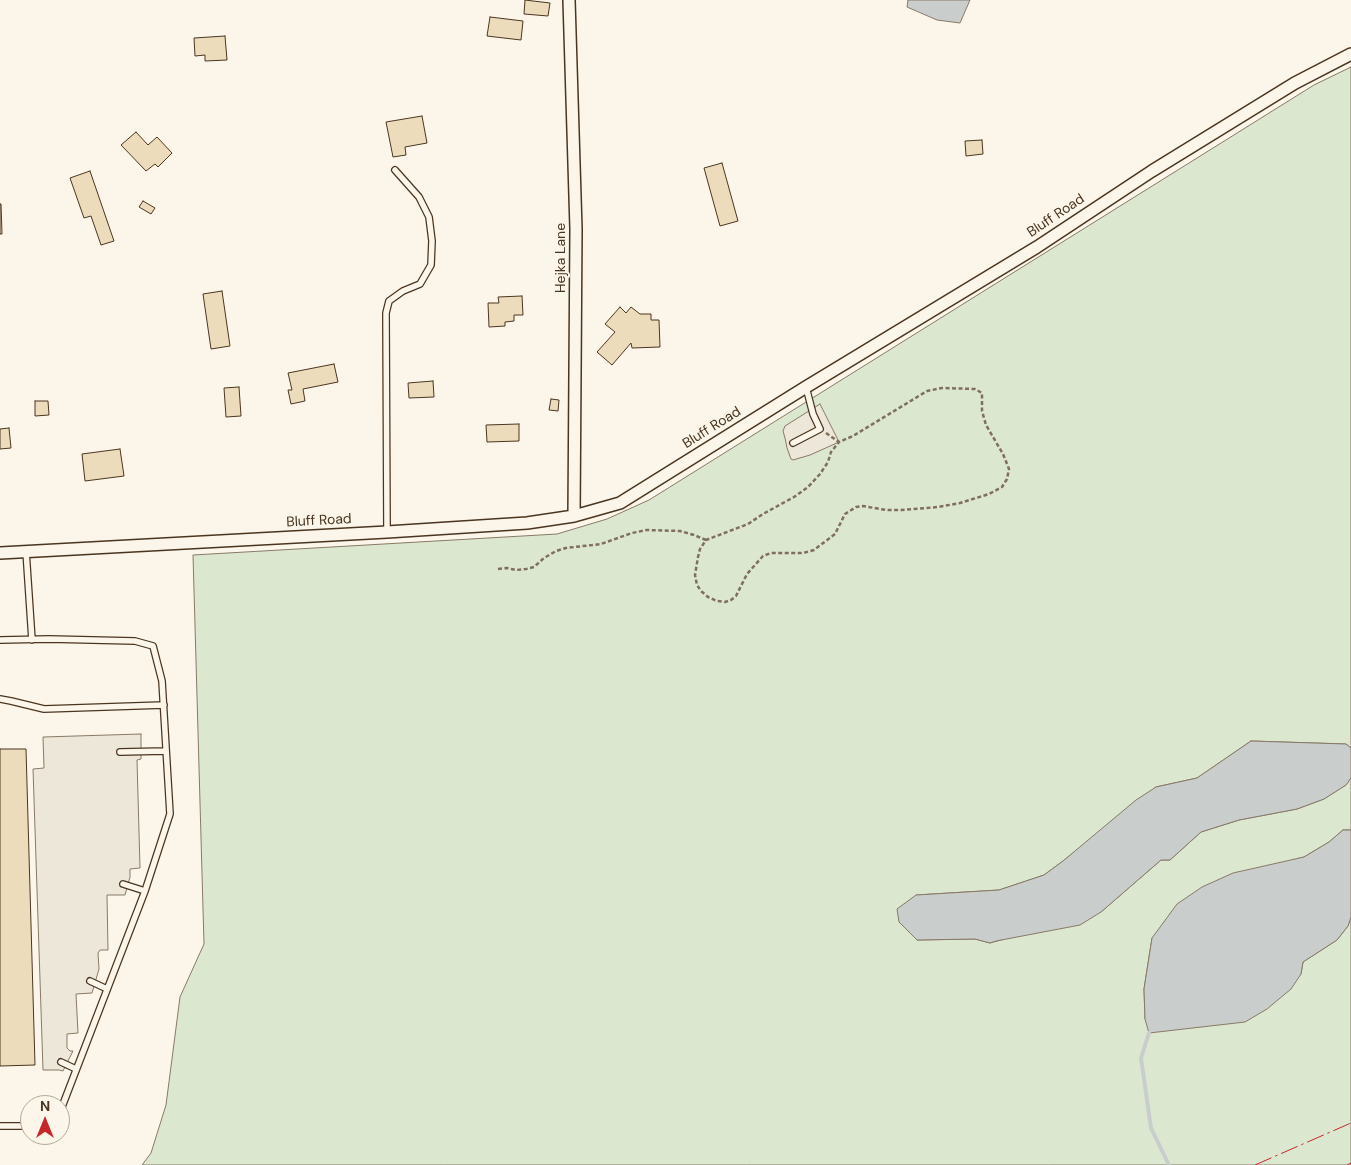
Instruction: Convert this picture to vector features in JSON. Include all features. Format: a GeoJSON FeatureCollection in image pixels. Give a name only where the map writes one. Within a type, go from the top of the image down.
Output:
{"type":"FeatureCollection","features":[{"type":"Feature","properties":{"kind":"street","name":"Hejka Lane"},"geometry":{"type":"LineString","coordinates":[[569,0],[576,229],[574,516]]}},
{"type":"Feature","properties":{"kind":"street","name":"Bluff Road"},"geometry":{"type":"LineString","coordinates":[[0,553],[527,523],[574,516],[620,503],[806,387],[1037,247],[1152,171],[1295,82],[1351,54]]}},
{"type":"Feature","properties":{"kind":"lane"},"geometry":{"type":"LineString","coordinates":[[387,532],[386,313],[389,301],[403,291],[420,284],[431,265],[432,241],[429,216],[419,197],[395,170]]}},
{"type":"Feature","properties":{"kind":"lane"},"geometry":{"type":"LineString","coordinates":[[793,443],[820,429],[806,387]]}},
{"type":"Feature","properties":{"kind":"lane"},"geometry":{"type":"LineString","coordinates":[[26,552],[32,640]]}},
{"type":"Feature","properties":{"kind":"lane"},"geometry":{"type":"LineString","coordinates":[[0,640],[135,641],[153,646],[162,680],[170,814],[145,891],[66,1095]]}},
{"type":"Feature","properties":{"kind":"lane"},"geometry":{"type":"LineString","coordinates":[[0,699],[44,709],[164,705]]}},
{"type":"Feature","properties":{"kind":"lane"},"geometry":{"type":"LineString","coordinates":[[120,752],[166,751]]}},
{"type":"Feature","properties":{"kind":"lane"},"geometry":{"type":"LineString","coordinates":[[123,884],[145,891]]}},
{"type":"Feature","properties":{"kind":"lane"},"geometry":{"type":"LineString","coordinates":[[90,981],[107,989]]}},
{"type":"Feature","properties":{"kind":"lane"},"geometry":{"type":"LineString","coordinates":[[61,1062],[76,1069]]}},
{"type":"Feature","properties":{"kind":"lane"},"geometry":{"type":"LineString","coordinates":[[0,1126],[20,1126]]}},
{"type":"Feature","properties":{"kind":"path"},"geometry":{"type":"LineString","coordinates":[[942,388],[975,389],[982,393],[982,411],[986,424],[1009,469],[1007,479],[1002,487],[989,494],[960,503],[902,510],[886,510],[863,506],[850,510],[845,514],[835,534],[814,550],[803,553],[770,553],[763,556],[747,574],[736,596],[731,600],[725,602],[717,601],[701,591],[697,585],[695,575],[696,564],[700,549],[706,540],[748,524],[808,487],[820,474],[839,442],[853,436],[927,391],[942,388]]}},
{"type":"Feature","properties":{"kind":"path"},"geometry":{"type":"LineString","coordinates":[[820,429],[839,442]]}},
{"type":"Feature","properties":{"kind":"path"},"geometry":{"type":"LineString","coordinates":[[498,569],[526,570],[534,567],[556,551],[601,544],[647,530],[680,531],[706,540]]}},
{"type":"Feature","properties":{"kind":"green space"},"geometry":{"type":"Polygon","coordinates":[[[1351,67],[1351,748],[1346,744],[1251,741],[1197,778],[1156,787],[1044,875],[999,890],[916,895],[917,940],[975,939],[990,943],[1101,912],[1161,860],[1170,860],[1201,832],[1239,820],[1297,809],[1324,799],[1346,785],[1351,778],[1351,830],[1343,830],[1329,842],[1304,857],[1293,860],[1152,938],[1144,989],[1145,1019],[1301,974],[1303,962],[1337,940],[1348,926],[1351,917],[1351,1165],[142,1165],[151,1153],[166,1105],[180,997],[204,944],[193,555],[557,534],[607,519],[649,500],[1314,85],[1351,67]]]}},
{"type":"Feature","properties":{"kind":"shaded area"},"geometry":{"type":"Polygon","coordinates":[[[908,0],[970,0],[960,23],[937,20],[907,7],[908,0]]]}},
{"type":"Feature","properties":{"kind":"shaded area"},"geometry":{"type":"Polygon","coordinates":[[[820,404],[839,442],[810,455],[791,459],[783,431],[785,426],[820,404]]]}},
{"type":"Feature","properties":{"kind":"shaded area"},"geometry":{"type":"Polygon","coordinates":[[[141,734],[141,759],[137,760],[140,868],[130,869],[130,877],[125,895],[107,895],[108,950],[100,950],[98,953],[99,969],[92,993],[76,994],[78,1033],[67,1034],[67,1048],[73,1051],[63,1071],[43,1070],[33,769],[44,768],[43,737],[141,734]]]}},
{"type":"Feature","properties":{"kind":"shaded area"},"geometry":{"type":"Polygon","coordinates":[[[1251,741],[1346,744],[1351,748],[1351,778],[1346,785],[1324,799],[1297,809],[1239,820],[1201,832],[1170,860],[1161,860],[1101,912],[1080,925],[990,943],[975,939],[917,940],[899,922],[897,909],[916,895],[999,890],[1044,875],[1136,800],[1156,787],[1197,778],[1251,741]]]}},
{"type":"Feature","properties":{"kind":"shaded area"},"geometry":{"type":"Polygon","coordinates":[[[1343,830],[1351,830],[1351,917],[1348,926],[1337,940],[1303,962],[1301,974],[1291,989],[1267,1009],[1245,1022],[1149,1033],[1145,1019],[1144,989],[1152,938],[1177,904],[1202,887],[1233,873],[1304,857],[1329,842],[1343,830]]]}},
{"type":"Feature","properties":{"kind":"building"},"geometry":{"type":"Polygon","coordinates":[[[525,0],[550,3],[548,16],[524,14],[525,0]]]}},
{"type":"Feature","properties":{"kind":"building"},"geometry":{"type":"Polygon","coordinates":[[[490,17],[523,21],[521,40],[487,36],[490,17]]]}},
{"type":"Feature","properties":{"kind":"building"},"geometry":{"type":"Polygon","coordinates":[[[225,36],[227,60],[205,61],[205,55],[195,56],[194,38],[225,36]]]}},
{"type":"Feature","properties":{"kind":"building"},"geometry":{"type":"Polygon","coordinates":[[[422,116],[427,143],[405,147],[406,155],[393,157],[386,122],[422,116]]]}},
{"type":"Feature","properties":{"kind":"building"},"geometry":{"type":"Polygon","coordinates":[[[136,132],[148,145],[157,137],[172,153],[158,167],[155,164],[146,171],[121,145],[136,132]]]}},
{"type":"Feature","properties":{"kind":"building"},"geometry":{"type":"Polygon","coordinates":[[[982,140],[983,154],[966,156],[965,141],[982,140]]]}},
{"type":"Feature","properties":{"kind":"building"},"geometry":{"type":"Polygon","coordinates":[[[722,163],[738,221],[720,226],[704,168],[722,163]]]}},
{"type":"Feature","properties":{"kind":"building"},"geometry":{"type":"Polygon","coordinates":[[[90,171],[114,241],[101,245],[91,216],[84,218],[70,178],[90,171]]]}},
{"type":"Feature","properties":{"kind":"building"},"geometry":{"type":"Polygon","coordinates":[[[143,201],[155,208],[151,214],[139,207],[143,201]]]}},
{"type":"Feature","properties":{"kind":"building"},"geometry":{"type":"Polygon","coordinates":[[[1,204],[2,234],[0,234],[1,204]]]}},
{"type":"Feature","properties":{"kind":"building"},"geometry":{"type":"Polygon","coordinates":[[[222,291],[230,346],[211,349],[203,294],[222,291]]]}},
{"type":"Feature","properties":{"kind":"building"},"geometry":{"type":"Polygon","coordinates":[[[522,296],[523,315],[514,315],[514,321],[505,322],[505,326],[489,327],[488,303],[499,303],[498,297],[522,296]]]}},
{"type":"Feature","properties":{"kind":"building"},"geometry":{"type":"Polygon","coordinates":[[[620,307],[626,313],[631,307],[640,314],[651,314],[651,320],[659,320],[660,347],[632,348],[631,343],[612,365],[597,352],[615,332],[605,324],[620,307]]]}},
{"type":"Feature","properties":{"kind":"building"},"geometry":{"type":"Polygon","coordinates":[[[334,364],[338,382],[303,389],[305,401],[291,404],[288,390],[292,390],[288,373],[334,364]]]}},
{"type":"Feature","properties":{"kind":"building"},"geometry":{"type":"Polygon","coordinates":[[[433,381],[434,397],[409,398],[408,383],[433,381]]]}},
{"type":"Feature","properties":{"kind":"building"},"geometry":{"type":"Polygon","coordinates":[[[239,387],[241,416],[226,417],[224,388],[239,387]]]}},
{"type":"Feature","properties":{"kind":"building"},"geometry":{"type":"Polygon","coordinates":[[[551,399],[559,400],[558,411],[549,410],[551,399]]]}},
{"type":"Feature","properties":{"kind":"building"},"geometry":{"type":"Polygon","coordinates":[[[35,401],[48,401],[49,415],[35,416],[35,401]]]}},
{"type":"Feature","properties":{"kind":"building"},"geometry":{"type":"Polygon","coordinates":[[[519,424],[519,441],[487,442],[486,425],[519,424]]]}},
{"type":"Feature","properties":{"kind":"building"},"geometry":{"type":"Polygon","coordinates":[[[9,428],[11,448],[0,449],[0,429],[9,428]]]}},
{"type":"Feature","properties":{"kind":"building"},"geometry":{"type":"Polygon","coordinates":[[[120,449],[124,476],[85,481],[82,454],[120,449]]]}},
{"type":"Feature","properties":{"kind":"building"},"geometry":{"type":"Polygon","coordinates":[[[0,749],[26,749],[35,1065],[0,1066],[0,749]]]}},
{"type":"Feature","properties":{"kind":"waterway"},"geometry":{"type":"LineString","coordinates":[[1149,1033],[1141,1058],[1151,1128],[1169,1165]]}},
{"type":"Feature","properties":{"kind":"power"},"geometry":{"type":"LineString","coordinates":[[1255,1165],[1351,1123]]}},
{"type":"Feature","properties":{"kind":"power"},"geometry":{"type":"LineString","coordinates":[[1347,1165],[1351,1163]]}}]}
